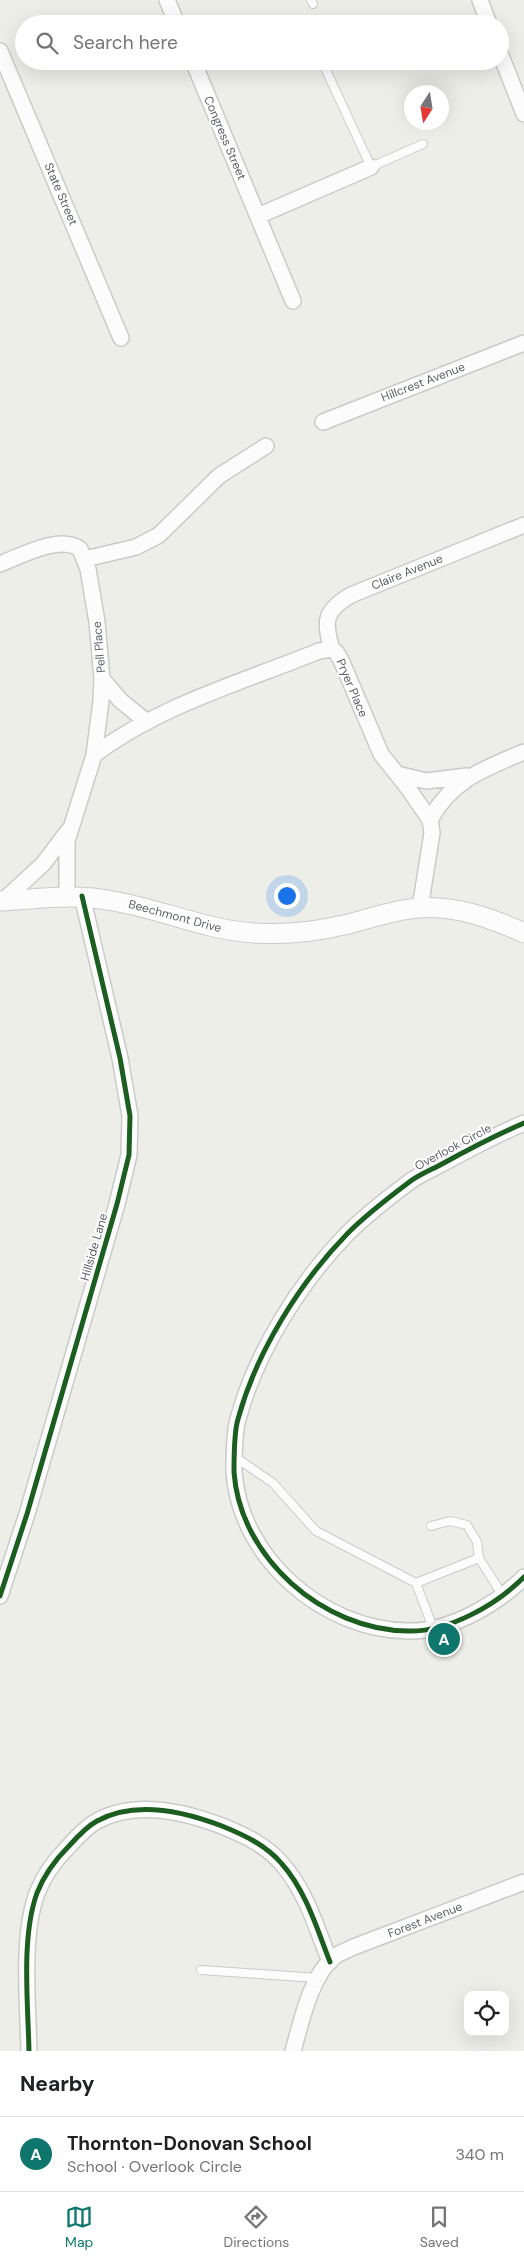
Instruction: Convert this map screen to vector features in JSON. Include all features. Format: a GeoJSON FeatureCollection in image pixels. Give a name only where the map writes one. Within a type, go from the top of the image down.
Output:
{"type":"FeatureCollection","features":[{"type":"Feature","properties":{"kind":"street"},"geometry":{"type":"LineString","coordinates":[[167,0],[173,15]]}},
{"type":"Feature","properties":{"kind":"street"},"geometry":{"type":"LineString","coordinates":[[480,0],[486,15]]}},
{"type":"Feature","properties":{"kind":"street","name":"State Street"},"geometry":{"type":"LineString","coordinates":[[0,51],[121,338]]}},
{"type":"Feature","properties":{"kind":"street","name":"Congress Street"},"geometry":{"type":"LineString","coordinates":[[197,70],[292,301]]}},
{"type":"Feature","properties":{"kind":"street"},"geometry":{"type":"LineString","coordinates":[[507,70],[524,114]]}},
{"type":"Feature","properties":{"kind":"street"},"geometry":{"type":"LineString","coordinates":[[258,216],[371,167]]}},
{"type":"Feature","properties":{"kind":"street","name":"Hillcrest Avenue"},"geometry":{"type":"LineString","coordinates":[[323,422],[524,343]]}},
{"type":"Feature","properties":{"kind":"street"},"geometry":{"type":"LineString","coordinates":[[0,564],[56,544],[75,545],[85,559],[136,547],[159,535],[219,476],[266,446]]}},
{"type":"Feature","properties":{"kind":"street","name":"Claire Avenue"},"geometry":{"type":"LineString","coordinates":[[332,648],[326,630],[328,618],[334,606],[340,601],[524,525]]}},
{"type":"Feature","properties":{"kind":"street","name":"Pell Place"},"geometry":{"type":"LineString","coordinates":[[74,896],[66,852],[70,828],[94,755],[100,717],[102,679],[98,622],[85,559]]}},
{"type":"Feature","properties":{"kind":"street","name":"Pryer Place"},"geometry":{"type":"LineString","coordinates":[[94,755],[123,734],[250,676],[332,648],[342,660],[381,754],[430,820]]}},
{"type":"Feature","properties":{"kind":"street"},"geometry":{"type":"LineString","coordinates":[[102,679],[121,701],[148,722]]}},
{"type":"Feature","properties":{"kind":"street"},"geometry":{"type":"LineString","coordinates":[[420,908],[432,834],[430,820],[448,792],[476,774],[524,752]]}},
{"type":"Feature","properties":{"kind":"street"},"geometry":{"type":"LineString","coordinates":[[397,774],[415,780],[435,781],[476,774]]}},
{"type":"Feature","properties":{"kind":"street","name":"Pell Place"},"geometry":{"type":"LineString","coordinates":[[1,901],[43,864],[70,828]]}},
{"type":"Feature","properties":{"kind":"street","name":"Beechmont Drive"},"geometry":{"type":"LineString","coordinates":[[1,901],[74,896],[144,907],[210,926],[254,933],[312,931],[345,925],[400,910],[444,908],[469,912],[524,933]]}},
{"type":"Feature","properties":{"kind":"street","name":"Hillside Lane"},"geometry":{"type":"LineString","coordinates":[[0,1596],[27,1514],[117,1204],[128,1155],[130,1116],[122,1067],[74,896]]}},
{"type":"Feature","properties":{"kind":"street","name":"Overlook Circle"},"geometry":{"type":"LineString","coordinates":[[524,1123],[486,1140],[410,1181],[348,1233],[317,1269],[279,1324],[260,1358],[237,1422],[234,1472],[240,1504],[257,1542],[280,1572],[299,1591],[332,1613],[364,1625],[409,1632],[433,1628],[465,1618],[504,1596],[524,1578]]}},
{"type":"Feature","properties":{"kind":"street"},"geometry":{"type":"LineString","coordinates":[[28,2051],[28,1933],[37,1893],[53,1862],[84,1830],[98,1821],[131,1810],[151,1810],[189,1815],[238,1832],[263,1846],[282,1864],[300,1890],[311,1912],[330,1962]]}},
{"type":"Feature","properties":{"kind":"street","name":"Forest Avenue"},"geometry":{"type":"LineString","coordinates":[[293,2051],[302,2016],[318,1978],[335,1957],[351,1948],[524,1882]]}},
{"type":"Feature","properties":{"kind":"lane"},"geometry":{"type":"LineString","coordinates":[[326,70],[371,167],[423,144]]}},
{"type":"Feature","properties":{"kind":"lane"},"geometry":{"type":"LineString","coordinates":[[235,1457],[273,1483],[316,1531],[416,1583],[433,1628]]}},
{"type":"Feature","properties":{"kind":"lane"},"geometry":{"type":"LineString","coordinates":[[431,1526],[450,1521],[467,1526],[477,1542],[479,1558],[504,1596]]}},
{"type":"Feature","properties":{"kind":"lane"},"geometry":{"type":"LineString","coordinates":[[416,1583],[479,1558]]}},
{"type":"Feature","properties":{"kind":"lane"},"geometry":{"type":"LineString","coordinates":[[201,1970],[318,1978]]}},
{"type":"Feature","properties":{"kind":"cycle path"},"geometry":{"type":"LineString","coordinates":[[0,1596],[27,1514],[117,1204],[129,1155],[130,1116],[120,1058],[82,896]]}},
{"type":"Feature","properties":{"kind":"cycle path"},"geometry":{"type":"LineString","coordinates":[[524,1123],[420,1175],[385,1201],[348,1233],[296,1296],[268,1344],[246,1394],[237,1424],[234,1445],[234,1472],[240,1503],[252,1533],[269,1560],[291,1583],[317,1603],[346,1618],[376,1627],[408,1631],[439,1627],[455,1622],[486,1607],[524,1577]]}},
{"type":"Feature","properties":{"kind":"cycle path"},"geometry":{"type":"LineString","coordinates":[[29,2051],[27,1950],[32,1910],[37,1893],[50,1868],[75,1839],[93,1823],[112,1815],[143,1809],[175,1812],[222,1826],[262,1846],[276,1857],[298,1886],[330,1962]]}},
{"type":"Feature","properties":{"kind":"place","name":"Thornton-Donovan School"},"geometry":{"type":"Point","coordinates":[444,1639]}}]}
